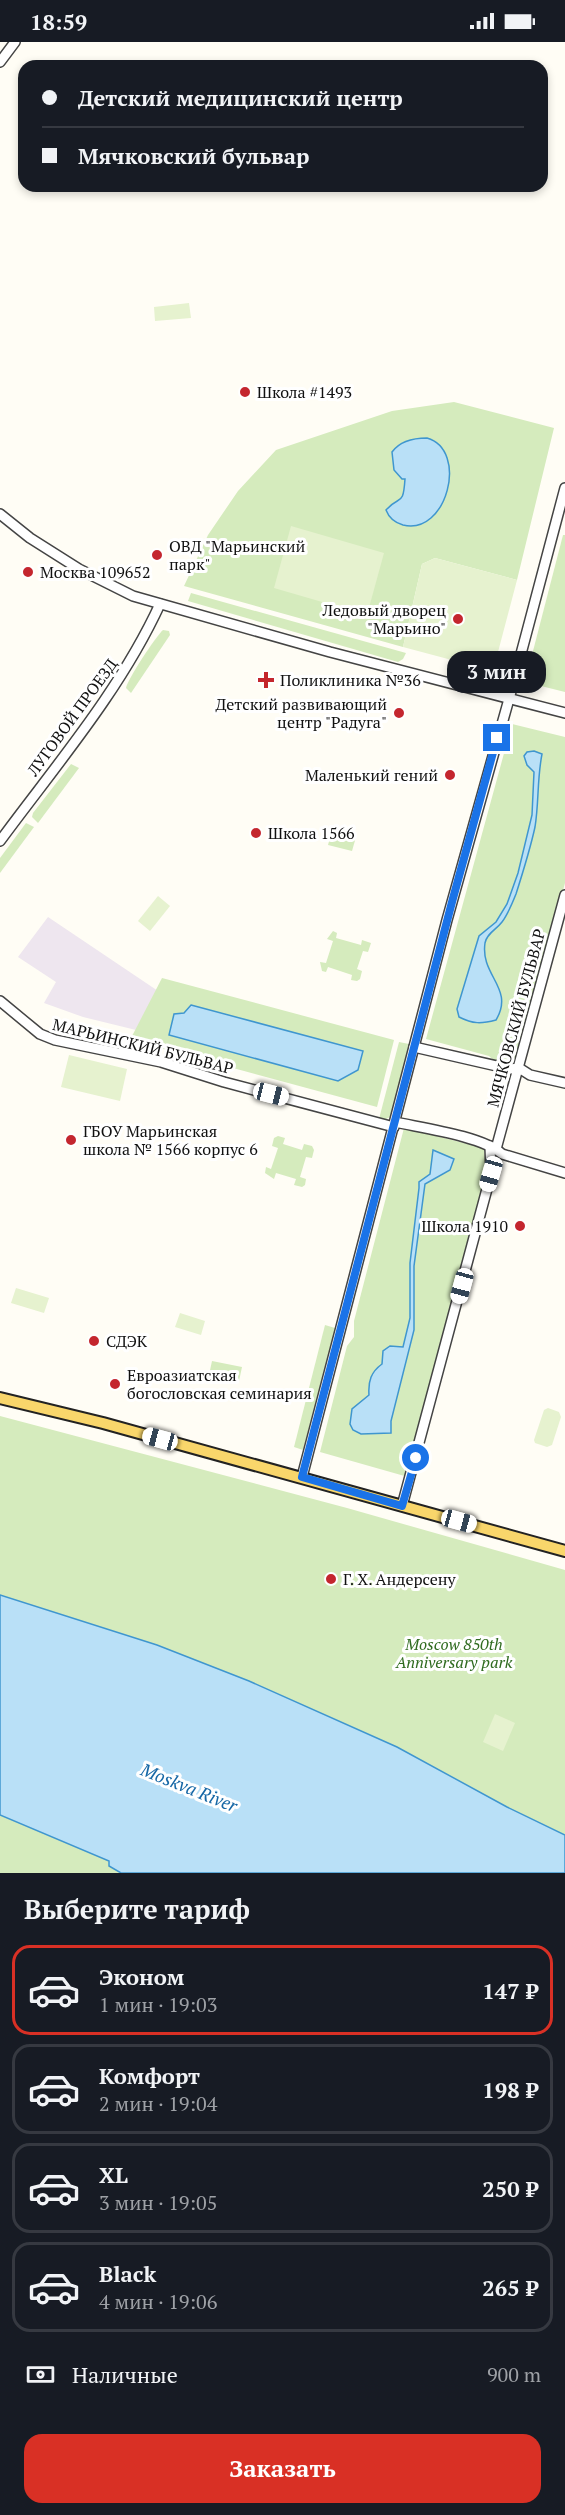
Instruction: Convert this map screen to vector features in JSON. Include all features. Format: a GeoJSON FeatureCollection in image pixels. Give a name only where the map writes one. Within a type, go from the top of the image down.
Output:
{"type":"FeatureCollection","features":[{"type":"Feature","properties":{"kind":"main road"},"geometry":{"type":"LineString","coordinates":[[0,1398],[302,1477],[565,1551]]}},
{"type":"Feature","properties":{"kind":"street"},"geometry":{"type":"LineString","coordinates":[[0,62],[15,42]]}},
{"type":"Feature","properties":{"kind":"street"},"geometry":{"type":"LineString","coordinates":[[302,1477],[467,845],[509,699],[565,488]]}},
{"type":"Feature","properties":{"kind":"street"},"geometry":{"type":"LineString","coordinates":[[0,514],[30,538],[93,577],[133,596],[565,713]]}},
{"type":"Feature","properties":{"kind":"street","name":"ЛУГОВОЙ ПРОЕЗД"},"geometry":{"type":"LineString","coordinates":[[0,841],[115,684],[133,656],[160,604]]}},
{"type":"Feature","properties":{"kind":"street","name":"МЯЧКОВСКИЙ БУЛЬВАР"},"geometry":{"type":"LineString","coordinates":[[402,1506],[433,1398],[491,1174],[493,1147],[519,1068],[565,895]]}},
{"type":"Feature","properties":{"kind":"street","name":"МАРЬИНСКИЙ БУЛЬВАР"},"geometry":{"type":"LineString","coordinates":[[0,1001],[40,1034],[55,1040],[161,1062],[224,1082],[493,1147],[502,1154],[565,1173]]}},
{"type":"Feature","properties":{"kind":"street"},"geometry":{"type":"LineString","coordinates":[[414,1047],[428,1051],[436,1050],[510,1069],[519,1068],[530,1075],[565,1083]]}},
{"type":"Feature","properties":{"kind":"shaded area"},"geometry":{"type":"Polygon","coordinates":[[[48,917],[158,991],[136,1030],[83,1017],[44,1003],[56,982],[18,957],[48,917]]]}},
{"type":"Feature","properties":{"kind":"green space"},"geometry":{"type":"Polygon","coordinates":[[[189,303],[191,318],[155,321],[154,307],[189,303]]]}},
{"type":"Feature","properties":{"kind":"green space"},"geometry":{"type":"Polygon","coordinates":[[[454,402],[554,428],[517,580],[435,558],[422,564],[403,647],[184,586],[208,535],[238,491],[276,450],[392,411],[454,402]]]}},
{"type":"Feature","properties":{"kind":"green space"},"geometry":{"type":"Polygon","coordinates":[[[291,526],[384,553],[367,615],[274,588],[291,526]]]}},
{"type":"Feature","properties":{"kind":"green space"},"geometry":{"type":"Polygon","coordinates":[[[563,535],[565,535],[565,692],[525,682],[563,535]]]}},
{"type":"Feature","properties":{"kind":"green space","name":"Ледовый дворец \"Марьино\""},"geometry":{"type":"Polygon","coordinates":[[[435,558],[517,580],[493,671],[403,647],[422,564],[435,558]]]}},
{"type":"Feature","properties":{"kind":"green space"},"geometry":{"type":"Polygon","coordinates":[[[191,593],[406,653],[398,662],[188,601],[191,593]]]}},
{"type":"Feature","properties":{"kind":"green space"},"geometry":{"type":"Polygon","coordinates":[[[163,630],[169,631],[170,635],[131,693],[126,688],[128,683],[142,658],[163,630]]]}},
{"type":"Feature","properties":{"kind":"green space"},"geometry":{"type":"Polygon","coordinates":[[[512,724],[565,737],[565,883],[517,1065],[502,1064],[489,1056],[426,1039],[512,724]]]}},
{"type":"Feature","properties":{"kind":"green space"},"geometry":{"type":"Polygon","coordinates":[[[71,764],[79,768],[38,823],[32,817],[33,813],[71,764]]]}},
{"type":"Feature","properties":{"kind":"green space"},"geometry":{"type":"Polygon","coordinates":[[[26,823],[34,827],[0,873],[0,858],[26,823]]]}},
{"type":"Feature","properties":{"kind":"green space"},"geometry":{"type":"Polygon","coordinates":[[[332,830],[356,837],[352,851],[328,845],[332,830]]]}},
{"type":"Feature","properties":{"kind":"green space"},"geometry":{"type":"Polygon","coordinates":[[[158,896],[170,906],[150,931],[138,921],[158,896]]]}},
{"type":"Feature","properties":{"kind":"green space"},"geometry":{"type":"Polygon","coordinates":[[[333,931],[337,933],[336,938],[361,945],[362,940],[371,943],[368,952],[363,951],[357,969],[362,971],[357,981],[351,980],[352,975],[328,967],[326,972],[322,971],[320,962],[326,963],[333,941],[327,939],[333,931]]]}},
{"type":"Feature","properties":{"kind":"green space"},"geometry":{"type":"Polygon","coordinates":[[[162,978],[394,1040],[377,1107],[130,1040],[162,978]]]}},
{"type":"Feature","properties":{"kind":"green space"},"geometry":{"type":"Polygon","coordinates":[[[399,1042],[409,1044],[390,1117],[384,1120],[379,1119],[399,1042]]]}},
{"type":"Feature","properties":{"kind":"green space"},"geometry":{"type":"Polygon","coordinates":[[[69,1055],[127,1069],[120,1101],[61,1087],[69,1055]]]}},
{"type":"Feature","properties":{"kind":"green space"},"geometry":{"type":"Polygon","coordinates":[[[404,1128],[484,1148],[486,1173],[408,1477],[320,1452],[347,1346],[354,1337],[354,1321],[404,1128]]]}},
{"type":"Feature","properties":{"kind":"green space"},"geometry":{"type":"Polygon","coordinates":[[[278,1136],[285,1138],[283,1144],[302,1150],[304,1144],[312,1146],[314,1150],[312,1158],[306,1157],[300,1177],[306,1179],[302,1187],[294,1185],[296,1179],[276,1173],[274,1179],[265,1173],[266,1167],[271,1169],[278,1148],[272,1146],[274,1138],[278,1136]]]}},
{"type":"Feature","properties":{"kind":"green space"},"geometry":{"type":"Polygon","coordinates":[[[16,1288],[49,1298],[44,1313],[11,1303],[16,1288]]]}},
{"type":"Feature","properties":{"kind":"green space"},"geometry":{"type":"Polygon","coordinates":[[[180,1313],[205,1321],[201,1335],[175,1327],[180,1313]]]}},
{"type":"Feature","properties":{"kind":"green space"},"geometry":{"type":"Polygon","coordinates":[[[325,1325],[335,1328],[303,1450],[294,1447],[325,1325]]]}},
{"type":"Feature","properties":{"kind":"green space"},"geometry":{"type":"Polygon","coordinates":[[[212,1361],[242,1367],[239,1381],[209,1375],[212,1361]]]}},
{"type":"Feature","properties":{"kind":"green space"},"geometry":{"type":"Polygon","coordinates":[[[548,1408],[559,1412],[561,1417],[552,1445],[547,1447],[535,1443],[534,1440],[544,1410],[548,1408]]]}},
{"type":"Feature","properties":{"kind":"green space","name":"Moscow 850th Anniversary park"},"geometry":{"type":"Polygon","coordinates":[[[0,1416],[347,1508],[565,1570],[565,1835],[507,1807],[397,1747],[249,1681],[157,1645],[0,1595],[0,1416]]]}},
{"type":"Feature","properties":{"kind":"green space"},"geometry":{"type":"Polygon","coordinates":[[[495,1714],[515,1723],[503,1751],[483,1742],[495,1714]]]}},
{"type":"Feature","properties":{"kind":"green space"},"geometry":{"type":"Polygon","coordinates":[[[0,1815],[109,1861],[109,1866],[121,1873],[0,1873],[0,1815]]]}},
{"type":"Feature","properties":{"kind":"water"},"geometry":{"type":"Polygon","coordinates":[[[427,438],[440,446],[447,458],[449,474],[447,490],[441,505],[431,518],[418,525],[403,525],[393,520],[386,510],[402,497],[405,479],[402,479],[394,470],[392,452],[407,441],[427,438]]]}},
{"type":"Feature","properties":{"kind":"water"},"geometry":{"type":"Polygon","coordinates":[[[534,751],[542,754],[535,827],[531,844],[510,909],[485,943],[487,964],[500,990],[501,1009],[496,1020],[473,1022],[459,1017],[457,1009],[479,936],[496,922],[507,904],[518,873],[532,815],[534,772],[527,765],[524,756],[527,752],[534,751]]]}},
{"type":"Feature","properties":{"kind":"water"},"geometry":{"type":"Polygon","coordinates":[[[191,1005],[363,1051],[358,1070],[338,1081],[169,1035],[174,1014],[184,1013],[191,1005]]]}},
{"type":"Feature","properties":{"kind":"water"},"geometry":{"type":"Polygon","coordinates":[[[433,1150],[454,1159],[450,1170],[425,1184],[414,1266],[414,1330],[391,1421],[391,1433],[361,1434],[353,1430],[350,1424],[352,1409],[369,1395],[371,1377],[382,1364],[383,1351],[390,1346],[403,1347],[410,1318],[410,1263],[419,1182],[430,1174],[433,1150]]]}},
{"type":"Feature","properties":{"kind":"water","name":"Moskva River"},"geometry":{"type":"Polygon","coordinates":[[[0,1595],[157,1645],[249,1681],[397,1747],[507,1807],[565,1835],[565,1873],[121,1873],[109,1866],[109,1861],[0,1815],[0,1595]]]}},
{"type":"Feature","properties":{"kind":"place","name":"Школа #1493"},"geometry":{"type":"Point","coordinates":[245,392]}},
{"type":"Feature","properties":{"kind":"place","name":"ОВД \"Марьинский парк\""},"geometry":{"type":"Point","coordinates":[157,555]}},
{"type":"Feature","properties":{"kind":"place","name":"Москва 109652"},"geometry":{"type":"Point","coordinates":[28,572]}},
{"type":"Feature","properties":{"kind":"place","name":"Ледовый дворец \"Марьино\""},"geometry":{"type":"Point","coordinates":[458,619]}},
{"type":"Feature","properties":{"kind":"place","name":"Поликлиника №36"},"geometry":{"type":"Point","coordinates":[266,680]}},
{"type":"Feature","properties":{"kind":"place","name":"Детский развивающий центр \"Радуга\""},"geometry":{"type":"Point","coordinates":[399,713]}},
{"type":"Feature","properties":{"kind":"place","name":"Маленький гений"},"geometry":{"type":"Point","coordinates":[450,775]}},
{"type":"Feature","properties":{"kind":"place","name":"Школа 1566"},"geometry":{"type":"Point","coordinates":[256,833]}},
{"type":"Feature","properties":{"kind":"place","name":"ГБОУ Марьинская школа № 1566 корпус 6"},"geometry":{"type":"Point","coordinates":[71,1140]}},
{"type":"Feature","properties":{"kind":"place","name":"Школа 1910"},"geometry":{"type":"Point","coordinates":[520,1226]}},
{"type":"Feature","properties":{"kind":"place","name":"СДЭК"},"geometry":{"type":"Point","coordinates":[94,1341]}},
{"type":"Feature","properties":{"kind":"place","name":"Евроазиатская богословская семинария"},"geometry":{"type":"Point","coordinates":[115,1384]}},
{"type":"Feature","properties":{"kind":"place","name":"Г. Х. Андерсену"},"geometry":{"type":"Point","coordinates":[331,1579]}},
{"type":"Feature","properties":{"kind":"route"},"geometry":{"type":"LineString","coordinates":[[416,1458],[402,1506],[302,1477],[497,738]]}}]}
